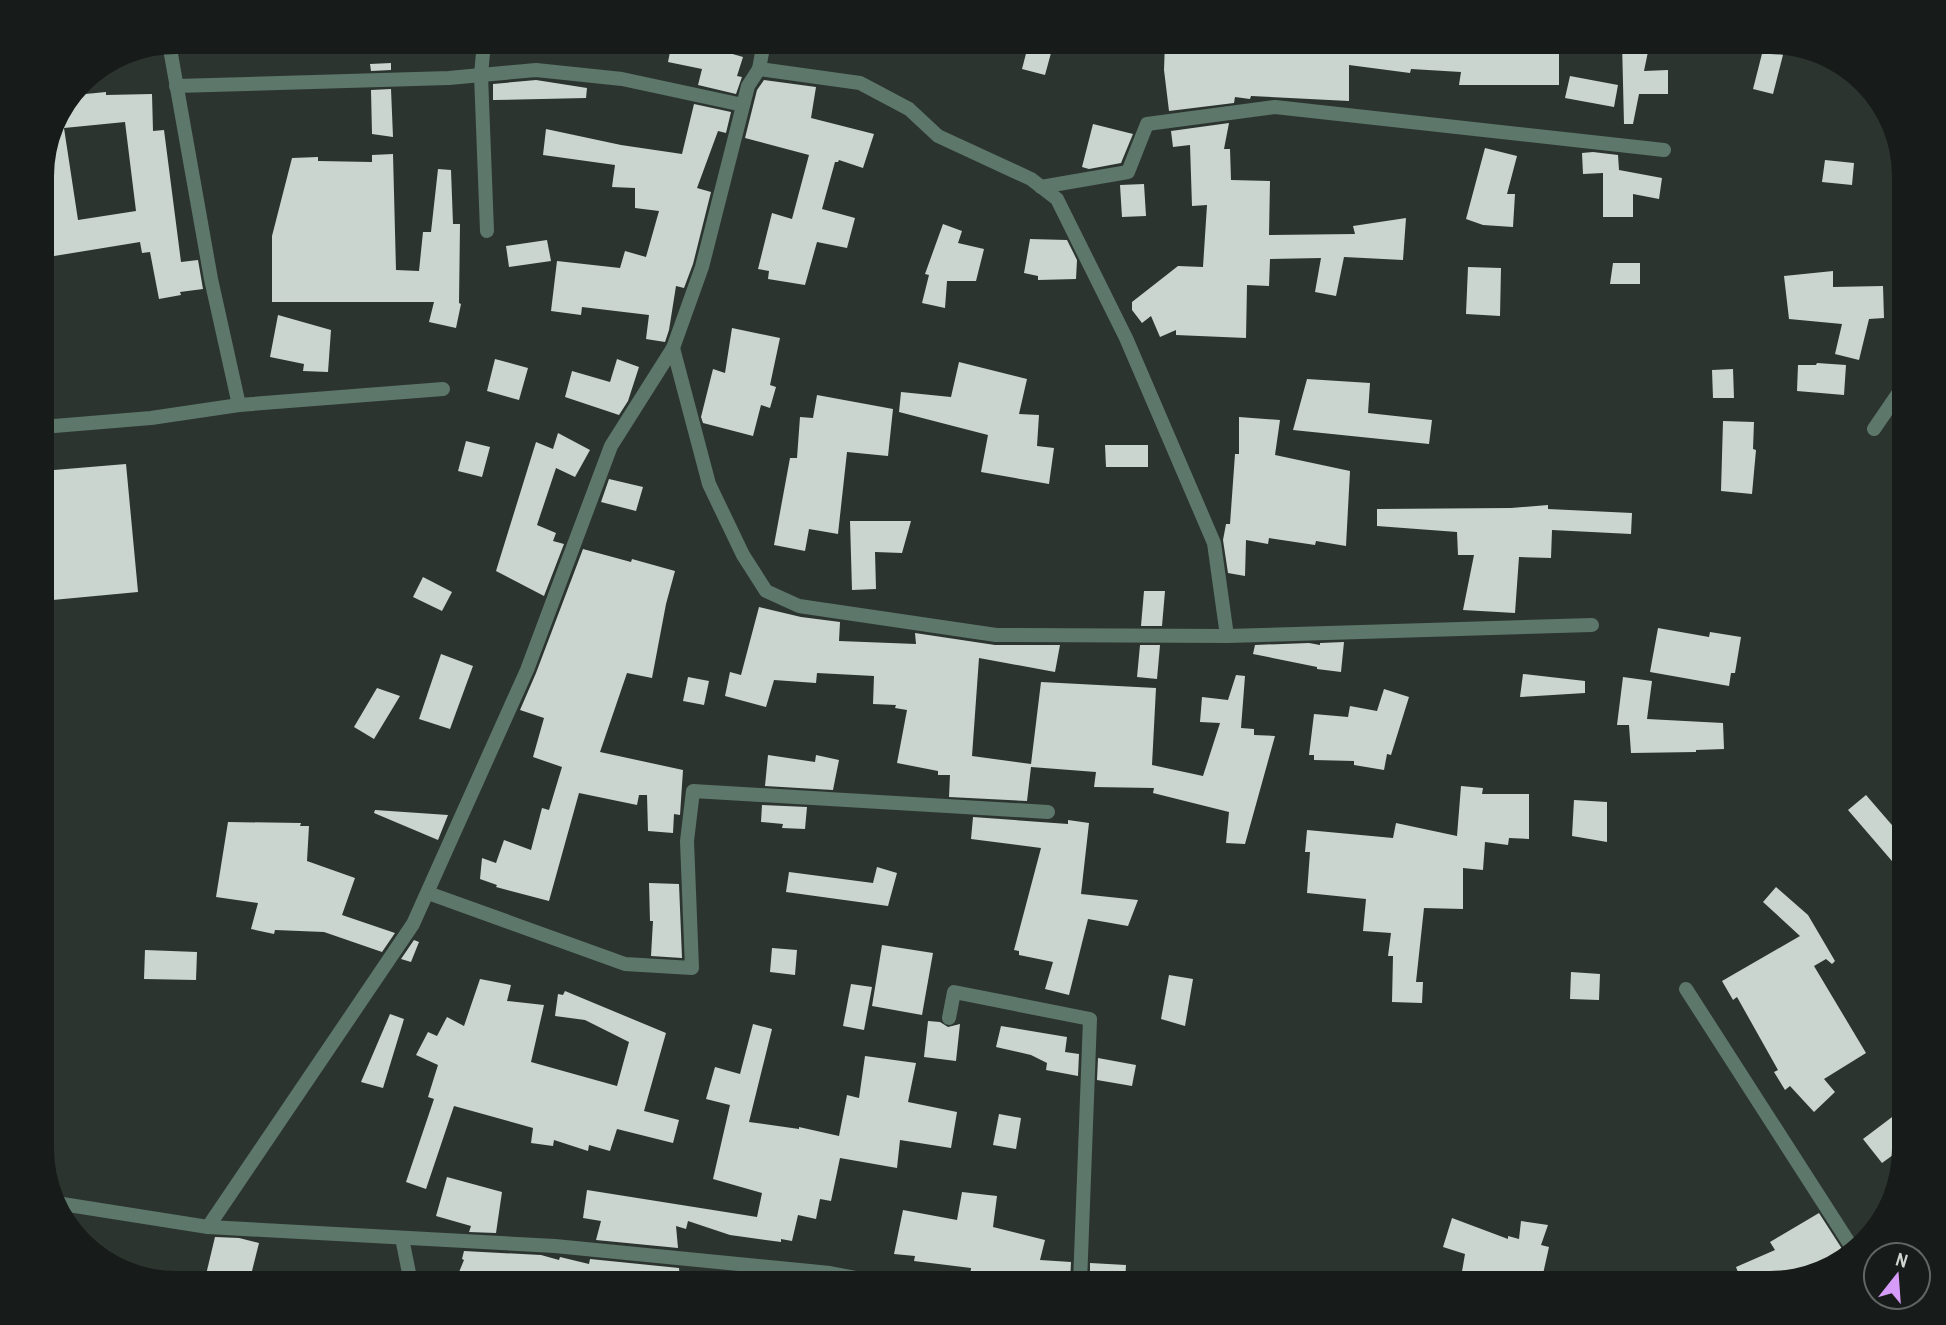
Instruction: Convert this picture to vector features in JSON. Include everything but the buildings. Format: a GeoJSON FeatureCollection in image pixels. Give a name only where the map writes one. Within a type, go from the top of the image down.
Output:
{"type":"FeatureCollection","features":[{"type":"Feature","properties":{"kind":"street"},"geometry":{"type":"LineString","coordinates":[[483,54],[481,75],[486,231]]}},
{"type":"Feature","properties":{"kind":"street"},"geometry":{"type":"LineString","coordinates":[[208,1227],[413,925],[428,894],[527,670],[611,446],[673,348],[702,267],[748,86],[759,69],[762,54]]}},
{"type":"Feature","properties":{"kind":"street"},"geometry":{"type":"LineString","coordinates":[[171,55],[211,279],[239,405]]}},
{"type":"Feature","properties":{"kind":"street"},"geometry":{"type":"LineString","coordinates":[[759,69],[860,83],[909,109],[938,136],[1001,163],[1031,179],[1057,199],[1126,338],[1213,543],[1227,636]]}},
{"type":"Feature","properties":{"kind":"street"},"geometry":{"type":"LineString","coordinates":[[176,86],[481,75],[536,70],[610,78],[743,105]]}},
{"type":"Feature","properties":{"kind":"street"},"geometry":{"type":"LineString","coordinates":[[1041,187],[1128,172],[1147,124],[1275,107],[1664,150]]}},
{"type":"Feature","properties":{"kind":"street"},"geometry":{"type":"LineString","coordinates":[[673,348],[709,484],[743,555],[766,592],[799,606],[996,635],[1227,636],[1592,625]]}},
{"type":"Feature","properties":{"kind":"street"},"geometry":{"type":"LineString","coordinates":[[55,426],[151,418],[239,405],[443,389]]}},
{"type":"Feature","properties":{"kind":"street"},"geometry":{"type":"LineString","coordinates":[[1874,429],[1892,402]]}},
{"type":"Feature","properties":{"kind":"street"},"geometry":{"type":"LineString","coordinates":[[428,894],[625,964],[692,968],[687,841],[693,791],[1048,812]]}},
{"type":"Feature","properties":{"kind":"street"},"geometry":{"type":"LineString","coordinates":[[1686,989],[1849,1242]]}},
{"type":"Feature","properties":{"kind":"street"},"geometry":{"type":"LineString","coordinates":[[948,1018],[954,992],[1090,1019],[1080,1271]]}},
{"type":"Feature","properties":{"kind":"street"},"geometry":{"type":"LineString","coordinates":[[68,1205],[208,1227],[555,1246],[770,1271]]}},
{"type":"Feature","properties":{"kind":"street"},"geometry":{"type":"LineString","coordinates":[[402,1238],[409,1271]]}}]}
